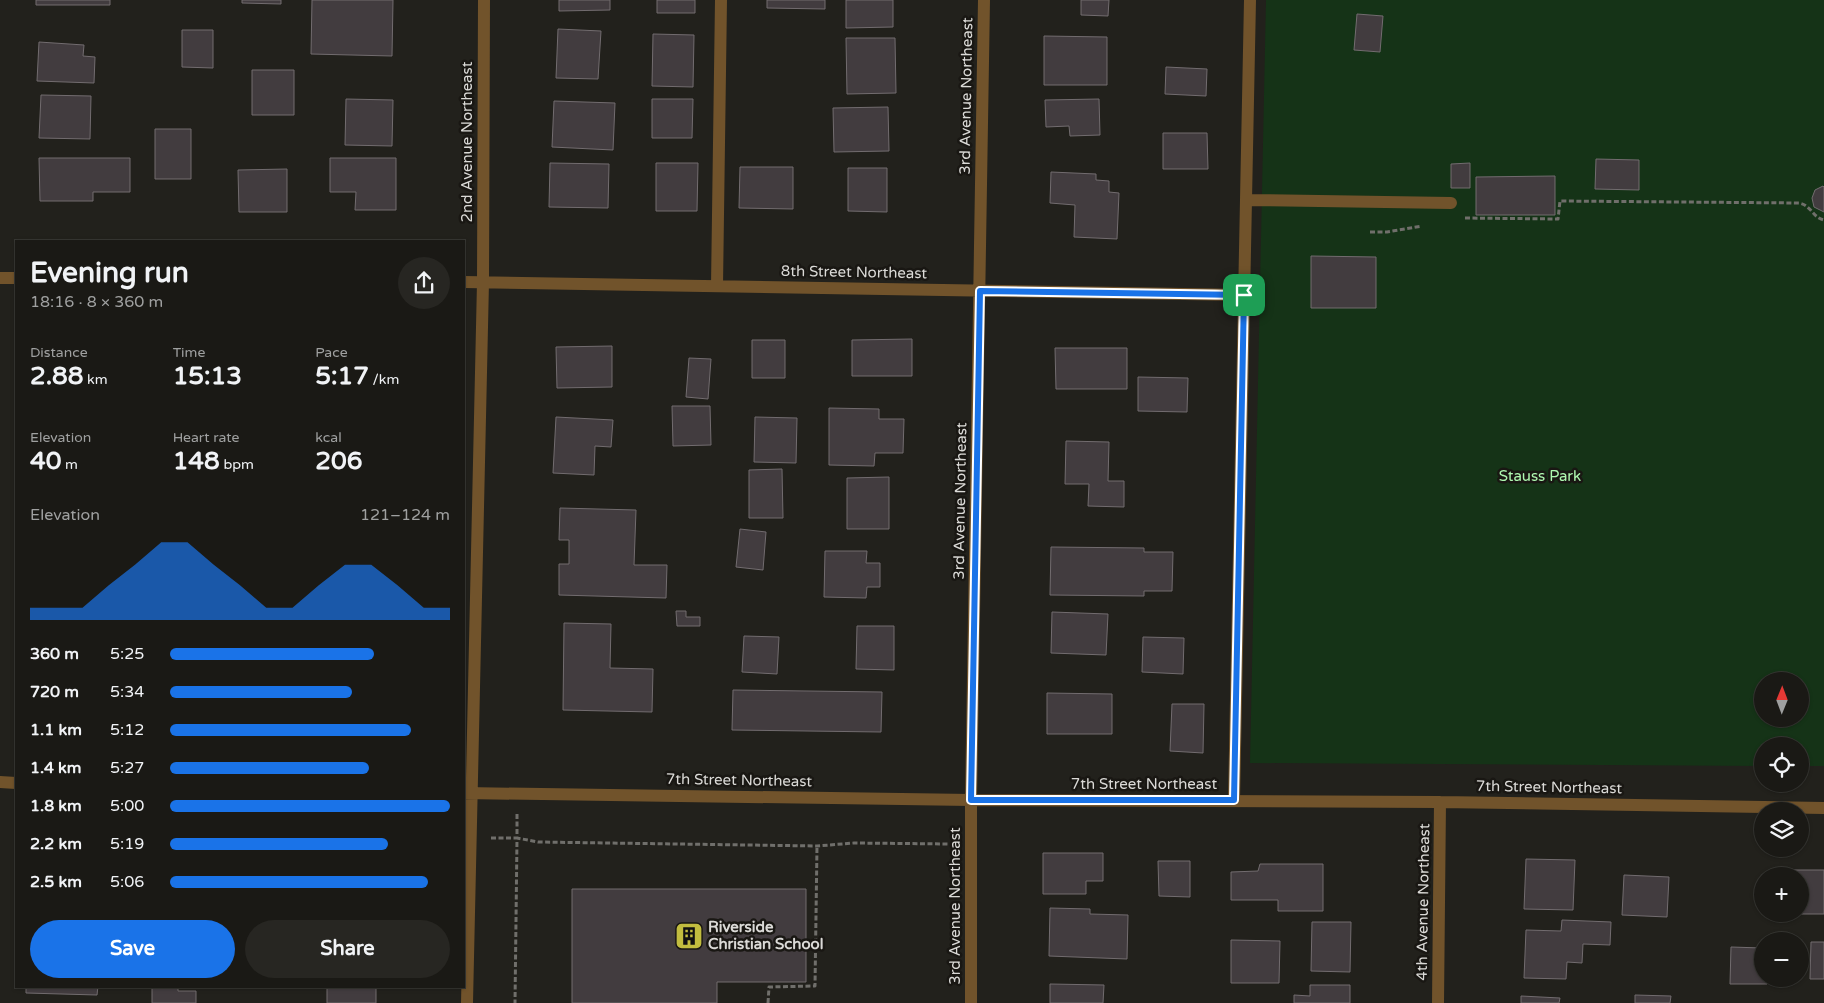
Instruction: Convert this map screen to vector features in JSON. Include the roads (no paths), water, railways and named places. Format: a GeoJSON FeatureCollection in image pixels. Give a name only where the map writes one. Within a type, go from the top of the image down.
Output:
{"type":"FeatureCollection","features":[{"type":"Feature","properties":{"kind":"street","name":"2nd Avenue Northeast"},"geometry":{"type":"LineString","coordinates":[[467,1003],[471,837],[468,793],[483,282],[484,0]]}},
{"type":"Feature","properties":{"kind":"street"},"geometry":{"type":"LineString","coordinates":[[717,286],[721,0]]}},
{"type":"Feature","properties":{"kind":"street","name":"3rd Avenue Northeast"},"geometry":{"type":"LineString","coordinates":[[971,1003],[971,800],[984,0]]}},
{"type":"Feature","properties":{"kind":"street"},"geometry":{"type":"LineString","coordinates":[[1234,800],[1250,0]]}},
{"type":"Feature","properties":{"kind":"street"},"geometry":{"type":"LineString","coordinates":[[1246,200],[1451,203]]}},
{"type":"Feature","properties":{"kind":"street"},"geometry":{"type":"LineString","coordinates":[[0,278],[15,278]]}},
{"type":"Feature","properties":{"kind":"street","name":"8th Street Northeast"},"geometry":{"type":"LineString","coordinates":[[465,282],[1244,295]]}},
{"type":"Feature","properties":{"kind":"street"},"geometry":{"type":"LineString","coordinates":[[0,782],[15,783]]}},
{"type":"Feature","properties":{"kind":"street","name":"7th Street Northeast"},"geometry":{"type":"LineString","coordinates":[[468,793],[971,800],[1440,802],[1824,808]]}},
{"type":"Feature","properties":{"kind":"street","name":"4th Avenue Northeast"},"geometry":{"type":"LineString","coordinates":[[1438,1003],[1440,802]]}},
{"type":"Feature","properties":{"kind":"place","name":"Riverside Christian School"},"geometry":{"type":"Point","coordinates":[689,936]}},
{"type":"Feature","properties":{"kind":"park label","name":"Stauss Park"},"geometry":{"type":"Point","coordinates":[1540,476]}}]}
